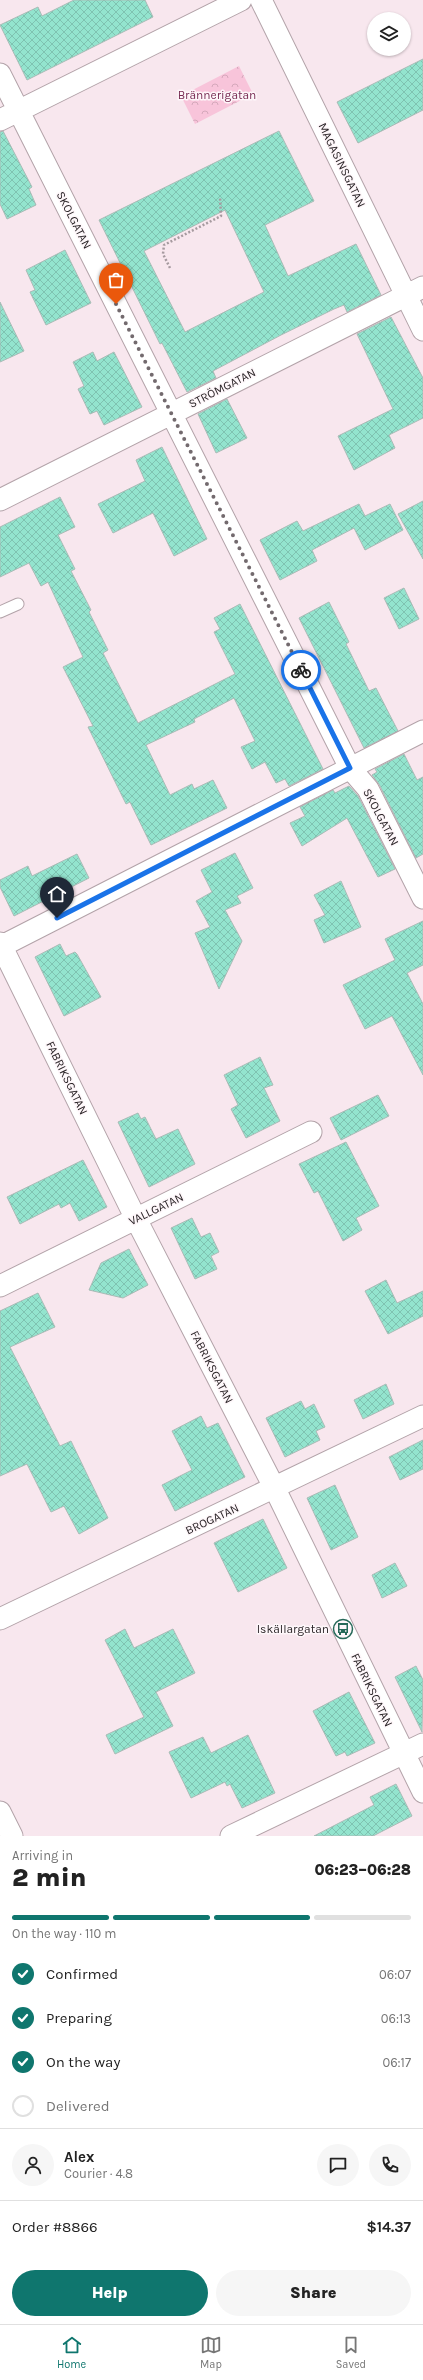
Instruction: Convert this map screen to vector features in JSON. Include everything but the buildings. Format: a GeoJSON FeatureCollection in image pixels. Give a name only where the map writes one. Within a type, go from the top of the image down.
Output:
{"type":"FeatureCollection","features":[{"type":"Feature","properties":{"kind":"street"},"geometry":{"type":"LineString","coordinates":[[0,120],[241,0]]}},
{"type":"Feature","properties":{"kind":"street","name":"MAGASINSGATAN"},"geometry":{"type":"LineString","coordinates":[[261,0],[414,291],[423,330]]}},
{"type":"Feature","properties":{"kind":"street","name":"SKOLGATAN"},"geometry":{"type":"LineString","coordinates":[[0,74],[350,768],[368,789],[423,898]]}},
{"type":"Feature","properties":{"kind":"street","name":"STRÖMGATAN"},"geometry":{"type":"LineString","coordinates":[[0,500],[414,291]]}},
{"type":"Feature","properties":{"kind":"street"},"geometry":{"type":"LineString","coordinates":[[1,945],[423,731]]}},
{"type":"Feature","properties":{"kind":"street","name":"FABRIKSGATAN"},"geometry":{"type":"LineString","coordinates":[[1,945],[136,1219],[274,1489],[423,1792]]}},
{"type":"Feature","properties":{"kind":"street","name":"VALLGATAN"},"geometry":{"type":"LineString","coordinates":[[0,1286],[311,1132]]}},
{"type":"Feature","properties":{"kind":"street","name":"BROGATAN"},"geometry":{"type":"LineString","coordinates":[[0,1619],[274,1489],[423,1416]]}},
{"type":"Feature","properties":{"kind":"street"},"geometry":{"type":"LineString","coordinates":[[231,1836],[423,1744]]}},
{"type":"Feature","properties":{"kind":"street"},"geometry":{"type":"LineString","coordinates":[[0,1812],[12,1836]]}},
{"type":"Feature","properties":{"kind":"lane"},"geometry":{"type":"LineString","coordinates":[[0,612],[18,604]]}},
{"type":"Feature","properties":{"kind":"path"},"geometry":{"type":"LineString","coordinates":[[170,268],[163,254],[164,245],[221,216],[220,197]]}},
{"type":"Feature","properties":{"kind":"green space","name":"Brännerigatan"},"geometry":{"type":"Polygon","coordinates":[[[239,66],[253,94],[195,124],[181,96],[239,66]]]}},
{"type":"Feature","properties":{"kind":"way so far"},"geometry":{"type":"LineString","coordinates":[[116,304],[301,670]]}},
{"type":"Feature","properties":{"kind":"place","name":"Iskällargatan"},"geometry":{"type":"Point","coordinates":[343,1629]}},
{"type":"Feature","properties":{"kind":"route"},"geometry":{"type":"LineString","coordinates":[[57,918],[350,768],[301,670]]}}]}
